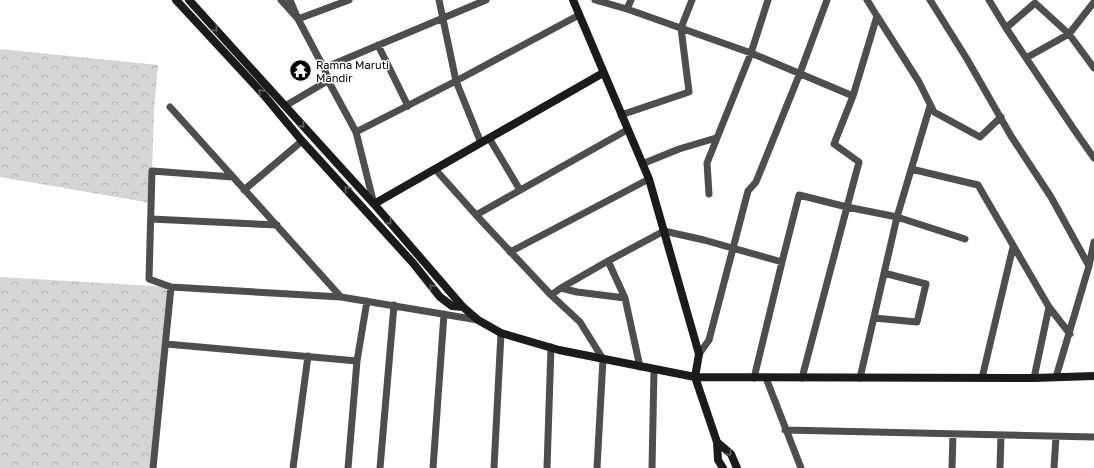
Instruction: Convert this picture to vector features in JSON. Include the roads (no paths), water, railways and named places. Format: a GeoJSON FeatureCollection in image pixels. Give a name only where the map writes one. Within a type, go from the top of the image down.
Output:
{"type":"FeatureCollection","features":[{"type":"Feature","properties":{"kind":"street"},"geometry":{"type":"LineString","coordinates":[[176,0],[408,258],[440,297],[452,306],[463,307]]}},
{"type":"Feature","properties":{"kind":"street"},"geometry":{"type":"LineString","coordinates":[[189,0],[374,204],[463,307],[478,320],[501,333],[551,347],[603,359],[695,377],[1034,378],[1094,376]]}},
{"type":"Feature","properties":{"kind":"street"},"geometry":{"type":"LineString","coordinates":[[280,0],[298,19]]}},
{"type":"Feature","properties":{"kind":"street"},"geometry":{"type":"LineString","coordinates":[[290,0],[298,19],[356,132],[374,204]]}},
{"type":"Feature","properties":{"kind":"street"},"geometry":{"type":"LineString","coordinates":[[298,19],[348,0]]}},
{"type":"Feature","properties":{"kind":"street"},"geometry":{"type":"LineString","coordinates":[[439,0],[456,81],[481,143]]}},
{"type":"Feature","properties":{"kind":"street"},"geometry":{"type":"LineString","coordinates":[[324,68],[486,0]]}},
{"type":"Feature","properties":{"kind":"street"},"geometry":{"type":"LineString","coordinates":[[573,0],[649,179],[699,354]]}},
{"type":"Feature","properties":{"kind":"street"},"geometry":{"type":"LineString","coordinates":[[595,0],[627,9],[751,53],[853,96]]}},
{"type":"Feature","properties":{"kind":"street"},"geometry":{"type":"LineString","coordinates":[[627,9],[631,0]]}},
{"type":"Feature","properties":{"kind":"street"},"geometry":{"type":"LineString","coordinates":[[621,116],[689,92],[681,28],[692,0]]}},
{"type":"Feature","properties":{"kind":"street"},"geometry":{"type":"LineString","coordinates":[[709,194],[707,163],[751,53],[768,0]]}},
{"type":"Feature","properties":{"kind":"street"},"geometry":{"type":"LineString","coordinates":[[723,468],[718,460],[717,442],[695,377],[699,354],[709,340],[748,191],[756,182],[800,73],[827,0]]}},
{"type":"Feature","properties":{"kind":"street"},"geometry":{"type":"LineString","coordinates":[[867,0],[919,82],[934,112],[980,137],[1001,117]]}},
{"type":"Feature","properties":{"kind":"street"},"geometry":{"type":"LineString","coordinates":[[930,0],[967,59],[1011,136],[1051,197],[1089,266]]}},
{"type":"Feature","properties":{"kind":"street"},"geometry":{"type":"LineString","coordinates":[[989,0],[1006,28],[1094,158]]}},
{"type":"Feature","properties":{"kind":"street"},"geometry":{"type":"LineString","coordinates":[[1006,28],[1036,2],[1069,34],[1094,68]]}},
{"type":"Feature","properties":{"kind":"street"},"geometry":{"type":"LineString","coordinates":[[1026,58],[1069,34],[1094,2]]}},
{"type":"Feature","properties":{"kind":"street"},"geometry":{"type":"LineString","coordinates":[[356,132],[456,81],[579,15]]}},
{"type":"Feature","properties":{"kind":"street"},"geometry":{"type":"LineString","coordinates":[[802,378],[859,162],[834,144],[853,96],[877,16]]}},
{"type":"Feature","properties":{"kind":"street"},"geometry":{"type":"LineString","coordinates":[[378,45],[408,106]]}},
{"type":"Feature","properties":{"kind":"street"},"geometry":{"type":"LineString","coordinates":[[374,204],[603,73]]}},
{"type":"Feature","properties":{"kind":"street"},"geometry":{"type":"LineString","coordinates":[[285,106],[329,80]]}},
{"type":"Feature","properties":{"kind":"street"},"geometry":{"type":"LineString","coordinates":[[860,378],[897,217],[930,106]]}},
{"type":"Feature","properties":{"kind":"street"},"geometry":{"type":"LineString","coordinates":[[170,107],[341,297]]}},
{"type":"Feature","properties":{"kind":"street"},"geometry":{"type":"LineString","coordinates":[[476,215],[627,130]]}},
{"type":"Feature","properties":{"kind":"street"},"geometry":{"type":"LineString","coordinates":[[489,138],[520,190]]}},
{"type":"Feature","properties":{"kind":"street"},"geometry":{"type":"LineString","coordinates":[[642,164],[679,149],[716,138]]}},
{"type":"Feature","properties":{"kind":"street"},"geometry":{"type":"LineString","coordinates":[[244,190],[302,141]]}},
{"type":"Feature","properties":{"kind":"street"},"geometry":{"type":"LineString","coordinates":[[435,169],[510,252],[580,322],[603,359],[598,468]]}},
{"type":"Feature","properties":{"kind":"street"},"geometry":{"type":"LineString","coordinates":[[911,169],[978,185],[1049,307],[1070,334]]}},
{"type":"Feature","properties":{"kind":"street"},"geometry":{"type":"LineString","coordinates":[[233,177],[152,171],[149,279],[171,287],[341,297],[478,320]]}},
{"type":"Feature","properties":{"kind":"street"},"geometry":{"type":"LineString","coordinates":[[510,252],[649,179]]}},
{"type":"Feature","properties":{"kind":"street"},"geometry":{"type":"LineString","coordinates":[[754,378],[799,196],[897,217],[965,239]]}},
{"type":"Feature","properties":{"kind":"street"},"geometry":{"type":"LineString","coordinates":[[150,219],[277,225]]}},
{"type":"Feature","properties":{"kind":"street"},"geometry":{"type":"LineString","coordinates":[[551,294],[664,231],[782,262]]}},
{"type":"Feature","properties":{"kind":"street"},"geometry":{"type":"LineString","coordinates":[[1056,377],[1070,334],[1089,266],[1094,242]]}},
{"type":"Feature","properties":{"kind":"street"},"geometry":{"type":"LineString","coordinates":[[982,378],[1013,247]]}},
{"type":"Feature","properties":{"kind":"street"},"geometry":{"type":"LineString","coordinates":[[608,261],[626,298],[640,367]]}},
{"type":"Feature","properties":{"kind":"street"},"geometry":{"type":"LineString","coordinates":[[874,318],[917,322],[926,284],[884,273]]}},
{"type":"Feature","properties":{"kind":"street"},"geometry":{"type":"LineString","coordinates":[[153,468],[171,287]]}},
{"type":"Feature","properties":{"kind":"street"},"geometry":{"type":"LineString","coordinates":[[561,288],[577,292],[626,298]]}},
{"type":"Feature","properties":{"kind":"street"},"geometry":{"type":"LineString","coordinates":[[348,468],[357,361],[367,301]]}},
{"type":"Feature","properties":{"kind":"street"},"geometry":{"type":"LineString","coordinates":[[380,468],[394,306]]}},
{"type":"Feature","properties":{"kind":"street"},"geometry":{"type":"LineString","coordinates":[[1034,378],[1049,307]]}},
{"type":"Feature","properties":{"kind":"street"},"geometry":{"type":"LineString","coordinates":[[433,468],[444,314]]}},
{"type":"Feature","properties":{"kind":"street"},"geometry":{"type":"LineString","coordinates":[[494,468],[501,333]]}},
{"type":"Feature","properties":{"kind":"street"},"geometry":{"type":"LineString","coordinates":[[166,344],[357,361]]}},
{"type":"Feature","properties":{"kind":"street"},"geometry":{"type":"LineString","coordinates":[[547,468],[551,347]]}},
{"type":"Feature","properties":{"kind":"street"},"geometry":{"type":"LineString","coordinates":[[294,468],[308,356]]}},
{"type":"Feature","properties":{"kind":"street"},"geometry":{"type":"LineString","coordinates":[[652,468],[654,370]]}},
{"type":"Feature","properties":{"kind":"street"},"geometry":{"type":"LineString","coordinates":[[766,378],[801,468]]}},
{"type":"Feature","properties":{"kind":"street"},"geometry":{"type":"LineString","coordinates":[[786,430],[1094,437]]}},
{"type":"Feature","properties":{"kind":"street"},"geometry":{"type":"LineString","coordinates":[[952,468],[953,434]]}},
{"type":"Feature","properties":{"kind":"street"},"geometry":{"type":"LineString","coordinates":[[1000,468],[1001,435]]}},
{"type":"Feature","properties":{"kind":"street"},"geometry":{"type":"LineString","coordinates":[[1054,468],[1056,437]]}},
{"type":"Feature","properties":{"kind":"street"},"geometry":{"type":"LineString","coordinates":[[717,442],[731,454],[737,468]]}},
{"type":"Feature","properties":{"kind":"place","name":"Ramna Maruti Mandir"},"geometry":{"type":"Point","coordinates":[301,71]}}]}
